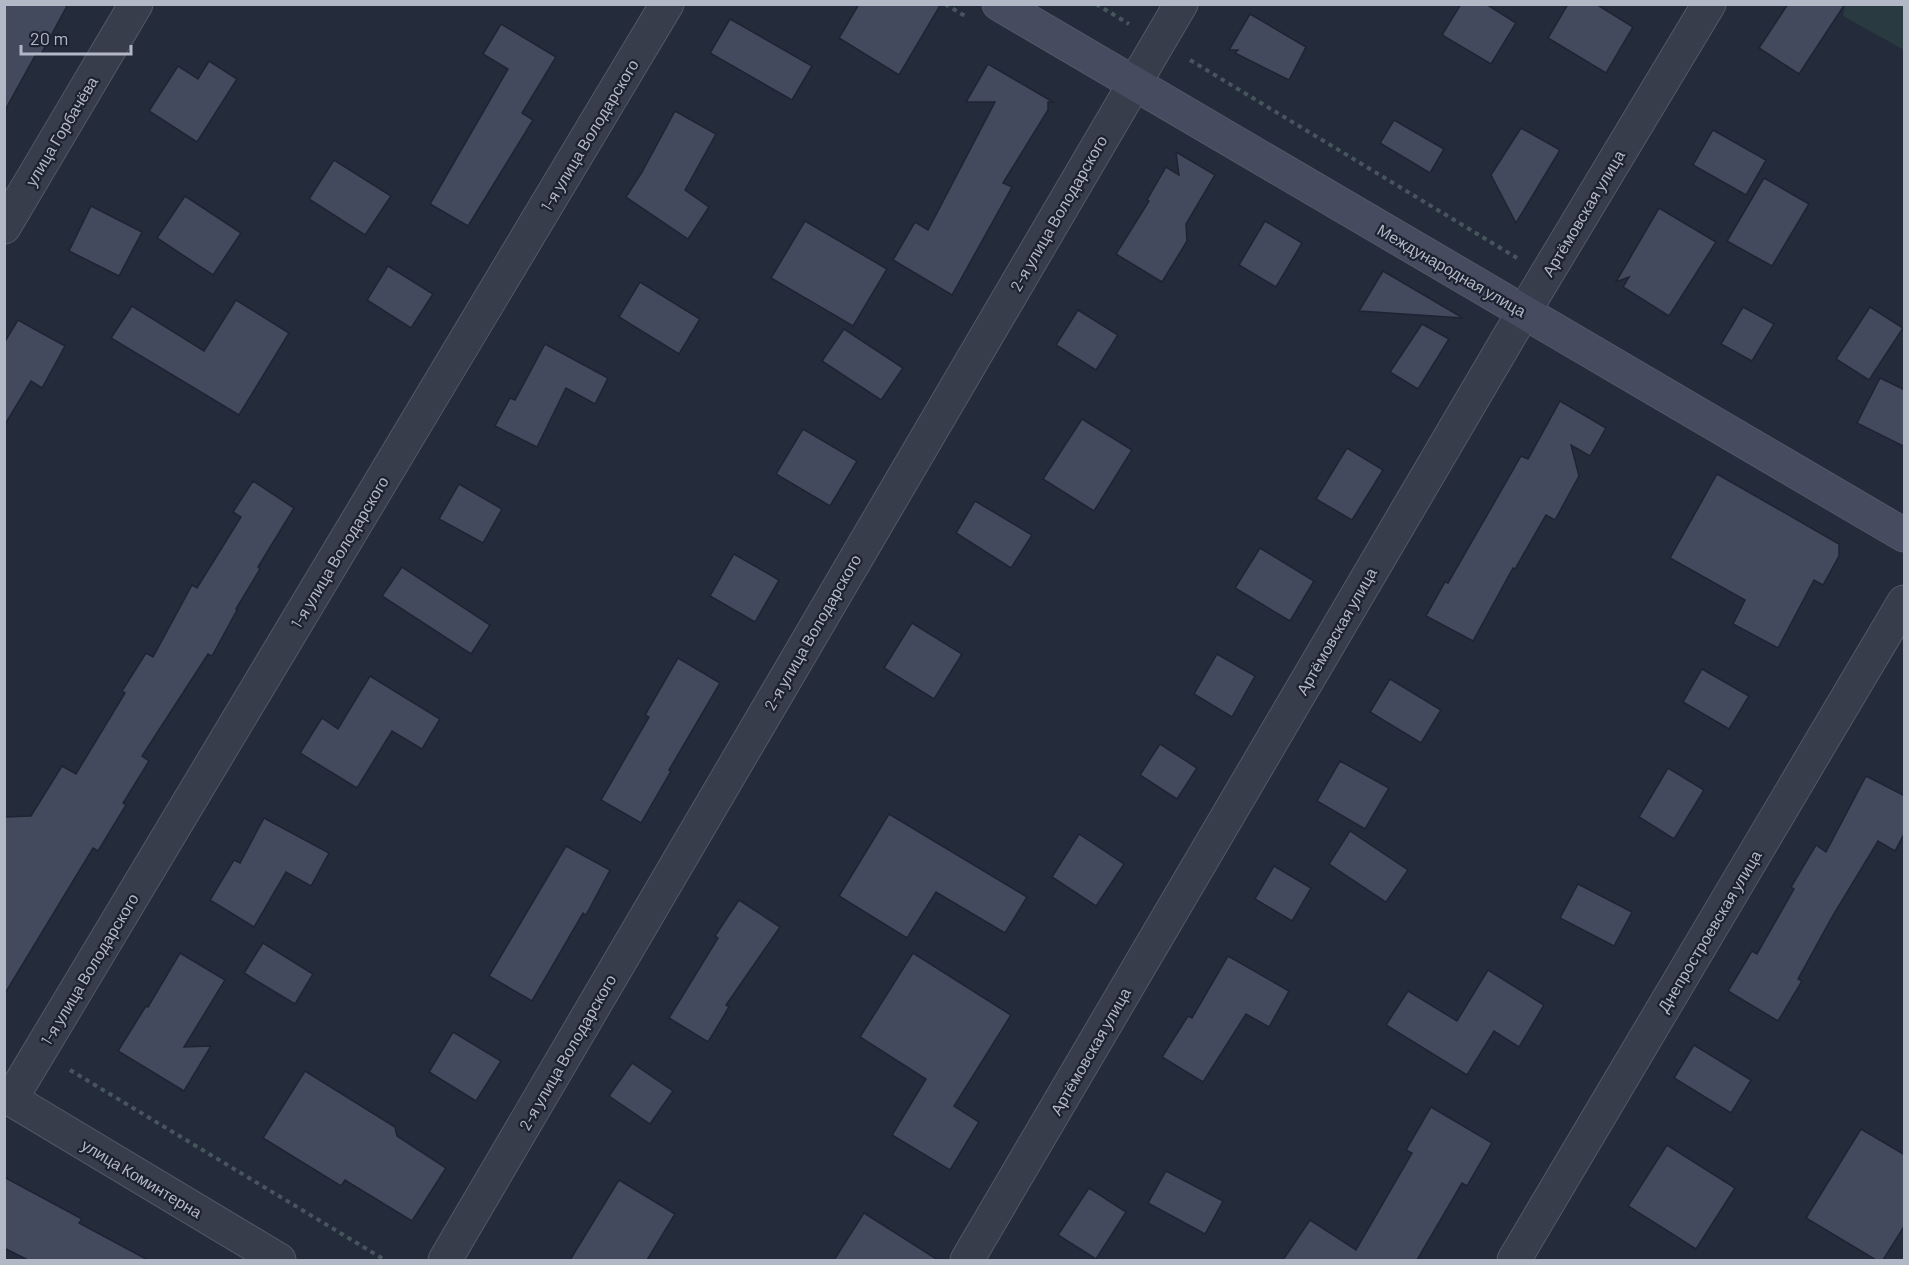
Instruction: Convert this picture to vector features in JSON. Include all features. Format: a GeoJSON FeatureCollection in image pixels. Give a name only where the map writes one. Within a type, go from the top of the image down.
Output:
{"type":"FeatureCollection","features":[{"type":"Feature","properties":{"kind":"main road","name":"Международная улица"},"geometry":{"type":"LineString","coordinates":[[999,4],[1905,535]]}},
{"type":"Feature","properties":{"kind":"street","name":"улица Горбачёва"},"geometry":{"type":"LineString","coordinates":[[4,227],[136,4]]}},
{"type":"Feature","properties":{"kind":"street","name":"1-я улица Володарского"},"geometry":{"type":"LineString","coordinates":[[8,1097],[40,1052],[667,4]]}},
{"type":"Feature","properties":{"kind":"street","name":"2-я улица Володарского"},"geometry":{"type":"LineString","coordinates":[[445,1260],[1181,4]]}},
{"type":"Feature","properties":{"kind":"street","name":"Артёмовская улица"},"geometry":{"type":"LineString","coordinates":[[967,1260],[1524,312],[1709,4]]}},
{"type":"Feature","properties":{"kind":"street","name":"Днепростроевская улица"},"geometry":{"type":"LineString","coordinates":[[1514,1260],[1905,602]]}},
{"type":"Feature","properties":{"kind":"street","name":"улица Коминтерна"},"geometry":{"type":"LineString","coordinates":[[8,1097],[279,1260]]}},
{"type":"Feature","properties":{"kind":"path"},"geometry":{"type":"LineString","coordinates":[[1096,4],[1546,275]]}},
{"type":"Feature","properties":{"kind":"path"},"geometry":{"type":"LineString","coordinates":[[40,1052],[385,1260]]}},
{"type":"Feature","properties":{"kind":"shaded area"},"geometry":{"type":"Polygon","coordinates":[[[1845,5],[1904,5],[1904,50],[1843,16],[1845,5]]]}},
{"type":"Feature","properties":{"kind":"building"},"geometry":{"type":"Polygon","coordinates":[[[4,4],[68,4],[40,56],[36,54],[4,112],[4,4]]]}},
{"type":"Feature","properties":{"kind":"building"},"geometry":{"type":"Polygon","coordinates":[[[859,4],[941,4],[899,75],[839,38],[859,4]]]}},
{"type":"Feature","properties":{"kind":"building"},"geometry":{"type":"Polygon","coordinates":[[[1461,4],[1486,4],[1516,23],[1491,64],[1442,35],[1461,4]]]}},
{"type":"Feature","properties":{"kind":"building"},"geometry":{"type":"Polygon","coordinates":[[[1568,4],[1596,4],[1633,27],[1606,73],[1548,38],[1568,4]]]}},
{"type":"Feature","properties":{"kind":"building"},"geometry":{"type":"Polygon","coordinates":[[[1788,4],[1845,4],[1799,74],[1759,48],[1788,4]]]}},
{"type":"Feature","properties":{"kind":"building"},"geometry":{"type":"Polygon","coordinates":[[[1250,14],[1306,47],[1289,80],[1235,53],[1238,50],[1229,50],[1250,14]]]}},
{"type":"Feature","properties":{"kind":"building"},"geometry":{"type":"Polygon","coordinates":[[[730,19],[812,66],[792,100],[710,53],[730,19]]]}},
{"type":"Feature","properties":{"kind":"building"},"geometry":{"type":"Polygon","coordinates":[[[501,24],[556,57],[522,113],[533,120],[468,226],[430,204],[508,69],[483,54],[501,24]]]}},
{"type":"Feature","properties":{"kind":"building"},"geometry":{"type":"Polygon","coordinates":[[[209,61],[237,79],[197,142],[149,111],[178,66],[198,79],[209,61]]]}},
{"type":"Feature","properties":{"kind":"building"},"geometry":{"type":"Polygon","coordinates":[[[988,64],[1053,102],[1048,102],[1048,110],[1003,183],[1012,187],[952,295],[893,260],[915,222],[928,230],[995,102],[966,102],[988,64]]]}},
{"type":"Feature","properties":{"kind":"building"},"geometry":{"type":"Polygon","coordinates":[[[675,111],[716,134],[685,190],[709,207],[688,239],[626,197],[675,111]]]}},
{"type":"Feature","properties":{"kind":"building"},"geometry":{"type":"Polygon","coordinates":[[[1394,120],[1444,149],[1430,173],[1380,143],[1394,120]]]}},
{"type":"Feature","properties":{"kind":"building"},"geometry":{"type":"Polygon","coordinates":[[[1521,128],[1560,150],[1516,223],[1491,175],[1521,128]]]}},
{"type":"Feature","properties":{"kind":"building"},"geometry":{"type":"Polygon","coordinates":[[[1713,130],[1766,160],[1746,195],[1693,165],[1713,130]]]}},
{"type":"Feature","properties":{"kind":"building"},"geometry":{"type":"Polygon","coordinates":[[[1176,152],[1215,175],[1186,224],[1187,241],[1162,282],[1116,254],[1149,201],[1147,200],[1166,167],[1179,175],[1176,152]]]}},
{"type":"Feature","properties":{"kind":"building"},"geometry":{"type":"Polygon","coordinates":[[[334,160],[391,196],[365,235],[309,199],[334,160]]]}},
{"type":"Feature","properties":{"kind":"building"},"geometry":{"type":"Polygon","coordinates":[[[1764,178],[1809,204],[1772,266],[1727,241],[1764,178]]]}},
{"type":"Feature","properties":{"kind":"building"},"geometry":{"type":"Polygon","coordinates":[[[185,196],[241,233],[213,275],[157,238],[185,196]]]}},
{"type":"Feature","properties":{"kind":"building"},"geometry":{"type":"Polygon","coordinates":[[[91,206],[142,232],[119,276],[69,251],[91,206]]]}},
{"type":"Feature","properties":{"kind":"building"},"geometry":{"type":"Polygon","coordinates":[[[1659,208],[1716,242],[1669,316],[1623,287],[1629,277],[1616,282],[1659,208]]]}},
{"type":"Feature","properties":{"kind":"building"},"geometry":{"type":"Polygon","coordinates":[[[805,221],[887,269],[853,326],[771,278],[805,221]]]}},
{"type":"Feature","properties":{"kind":"building"},"geometry":{"type":"Polygon","coordinates":[[[1265,221],[1302,243],[1276,287],[1239,265],[1265,221]]]}},
{"type":"Feature","properties":{"kind":"building"},"geometry":{"type":"Polygon","coordinates":[[[388,266],[433,294],[411,328],[367,300],[388,266]]]}},
{"type":"Feature","properties":{"kind":"building"},"geometry":{"type":"Polygon","coordinates":[[[1383,271],[1463,318],[1359,311],[1383,271]]]}},
{"type":"Feature","properties":{"kind":"building"},"geometry":{"type":"Polygon","coordinates":[[[640,282],[700,319],[679,354],[619,317],[640,282]]]}},
{"type":"Feature","properties":{"kind":"building"},"geometry":{"type":"Polygon","coordinates":[[[236,300],[289,333],[239,415],[111,338],[132,306],[204,351],[236,300]]]}},
{"type":"Feature","properties":{"kind":"building"},"geometry":{"type":"Polygon","coordinates":[[[1743,307],[1774,324],[1752,361],[1721,344],[1743,307]]]}},
{"type":"Feature","properties":{"kind":"building"},"geometry":{"type":"Polygon","coordinates":[[[1870,307],[1903,328],[1869,380],[1836,359],[1870,307]]]}},
{"type":"Feature","properties":{"kind":"building"},"geometry":{"type":"Polygon","coordinates":[[[1078,310],[1118,335],[1096,370],[1056,345],[1078,310]]]}},
{"type":"Feature","properties":{"kind":"building"},"geometry":{"type":"Polygon","coordinates":[[[18,320],[65,346],[42,388],[31,381],[4,426],[4,343],[18,320]]]}},
{"type":"Feature","properties":{"kind":"building"},"geometry":{"type":"Polygon","coordinates":[[[1422,324],[1449,339],[1418,389],[1390,372],[1422,324]]]}},
{"type":"Feature","properties":{"kind":"building"},"geometry":{"type":"Polygon","coordinates":[[[844,329],[903,368],[881,400],[822,361],[844,329]]]}},
{"type":"Feature","properties":{"kind":"building"},"geometry":{"type":"Polygon","coordinates":[[[545,344],[608,378],[595,404],[566,388],[537,447],[495,426],[510,398],[515,400],[545,344]]]}},
{"type":"Feature","properties":{"kind":"building"},"geometry":{"type":"Polygon","coordinates":[[[1880,378],[1905,390],[1905,447],[1857,423],[1880,378]]]}},
{"type":"Feature","properties":{"kind":"building"},"geometry":{"type":"Polygon","coordinates":[[[1560,401],[1606,428],[1590,456],[1571,445],[1579,476],[1555,520],[1546,515],[1515,569],[1513,568],[1473,641],[1426,616],[1445,582],[1448,583],[1521,456],[1528,459],[1560,401]]]}},
{"type":"Feature","properties":{"kind":"building"},"geometry":{"type":"Polygon","coordinates":[[[1082,419],[1132,450],[1094,511],[1043,479],[1082,419]]]}},
{"type":"Feature","properties":{"kind":"building"},"geometry":{"type":"Polygon","coordinates":[[[803,429],[857,461],[830,506],[776,474],[803,429]]]}},
{"type":"Feature","properties":{"kind":"building"},"geometry":{"type":"Polygon","coordinates":[[[1347,448],[1383,470],[1352,520],[1316,499],[1347,448]]]}},
{"type":"Feature","properties":{"kind":"building"},"geometry":{"type":"Polygon","coordinates":[[[1717,474],[1839,544],[1839,556],[1823,585],[1814,580],[1778,648],[1733,624],[1745,600],[1670,558],[1717,474]]]}},
{"type":"Feature","properties":{"kind":"building"},"geometry":{"type":"Polygon","coordinates":[[[253,481],[294,508],[258,567],[260,569],[212,656],[208,654],[142,756],[149,761],[123,803],[126,805],[98,851],[93,848],[4,995],[4,817],[31,816],[62,766],[76,774],[125,693],[122,691],[146,653],[153,657],[192,585],[197,588],[241,517],[233,512],[253,481]]]}},
{"type":"Feature","properties":{"kind":"building"},"geometry":{"type":"Polygon","coordinates":[[[459,484],[502,509],[483,543],[439,519],[459,484]]]}},
{"type":"Feature","properties":{"kind":"building"},"geometry":{"type":"Polygon","coordinates":[[[975,501],[1032,535],[1011,568],[956,533],[975,501]]]}},
{"type":"Feature","properties":{"kind":"building"},"geometry":{"type":"Polygon","coordinates":[[[1260,548],[1314,581],[1290,621],[1235,588],[1260,548]]]}},
{"type":"Feature","properties":{"kind":"building"},"geometry":{"type":"Polygon","coordinates":[[[734,554],[779,580],[755,622],[710,596],[734,554]]]}},
{"type":"Feature","properties":{"kind":"building"},"geometry":{"type":"Polygon","coordinates":[[[402,567],[490,625],[471,654],[382,596],[402,567]]]}},
{"type":"Feature","properties":{"kind":"building"},"geometry":{"type":"Polygon","coordinates":[[[912,623],[962,654],[934,699],[884,668],[912,623]]]}},
{"type":"Feature","properties":{"kind":"building"},"geometry":{"type":"Polygon","coordinates":[[[1217,654],[1255,676],[1232,717],[1194,694],[1217,654]]]}},
{"type":"Feature","properties":{"kind":"building"},"geometry":{"type":"Polygon","coordinates":[[[678,658],[720,683],[641,823],[601,800],[649,717],[645,715],[678,658]]]}},
{"type":"Feature","properties":{"kind":"building"},"geometry":{"type":"Polygon","coordinates":[[[1702,669],[1749,696],[1729,729],[1683,702],[1702,669]]]}},
{"type":"Feature","properties":{"kind":"building"},"geometry":{"type":"Polygon","coordinates":[[[370,676],[440,719],[422,749],[392,731],[357,788],[300,753],[322,718],[338,729],[370,676]]]}},
{"type":"Feature","properties":{"kind":"building"},"geometry":{"type":"Polygon","coordinates":[[[1390,679],[1441,710],[1421,743],[1370,712],[1390,679]]]}},
{"type":"Feature","properties":{"kind":"building"},"geometry":{"type":"Polygon","coordinates":[[[1160,744],[1197,768],[1177,799],[1140,775],[1160,744]]]}},
{"type":"Feature","properties":{"kind":"building"},"geometry":{"type":"Polygon","coordinates":[[[1340,761],[1389,788],[1365,829],[1317,801],[1340,761]]]}},
{"type":"Feature","properties":{"kind":"building"},"geometry":{"type":"Polygon","coordinates":[[[1668,768],[1704,790],[1674,839],[1639,817],[1668,768]]]}},
{"type":"Feature","properties":{"kind":"building"},"geometry":{"type":"Polygon","coordinates":[[[1866,776],[1905,796],[1905,832],[1895,851],[1878,841],[1832,917],[1798,979],[1802,981],[1778,1021],[1728,991],[1752,951],[1757,954],[1794,889],[1791,887],[1816,845],[1826,852],[1866,776]]]}},
{"type":"Feature","properties":{"kind":"building"},"geometry":{"type":"Polygon","coordinates":[[[889,814],[1027,897],[1005,933],[936,892],[907,938],[839,896],[889,814]]]}},
{"type":"Feature","properties":{"kind":"building"},"geometry":{"type":"Polygon","coordinates":[[[264,818],[329,853],[311,886],[286,872],[254,927],[210,900],[234,860],[240,863],[264,818]]]}},
{"type":"Feature","properties":{"kind":"building"},"geometry":{"type":"Polygon","coordinates":[[[1350,831],[1408,870],[1386,902],[1329,864],[1350,831]]]}},
{"type":"Feature","properties":{"kind":"building"},"geometry":{"type":"Polygon","coordinates":[[[1079,834],[1124,864],[1096,906],[1052,877],[1079,834]]]}},
{"type":"Feature","properties":{"kind":"building"},"geometry":{"type":"Polygon","coordinates":[[[566,846],[610,870],[586,915],[583,913],[532,1001],[489,976],[566,846]]]}},
{"type":"Feature","properties":{"kind":"building"},"geometry":{"type":"Polygon","coordinates":[[[1274,866],[1311,888],[1292,921],[1255,899],[1274,866]]]}},
{"type":"Feature","properties":{"kind":"building"},"geometry":{"type":"Polygon","coordinates":[[[1578,884],[1632,912],[1614,946],[1560,918],[1578,884]]]}},
{"type":"Feature","properties":{"kind":"building"},"geometry":{"type":"Polygon","coordinates":[[[739,900],[780,927],[726,1005],[729,1007],[708,1042],[669,1018],[718,938],[715,936],[739,900]]]}},
{"type":"Feature","properties":{"kind":"building"},"geometry":{"type":"Polygon","coordinates":[[[263,943],[313,974],[295,1004],[244,973],[263,943]]]}},
{"type":"Feature","properties":{"kind":"building"},"geometry":{"type":"Polygon","coordinates":[[[180,953],[225,980],[184,1047],[211,1046],[184,1091],[118,1051],[146,1006],[148,1007],[180,953]]]}},
{"type":"Feature","properties":{"kind":"building"},"geometry":{"type":"Polygon","coordinates":[[[913,953],[1011,1015],[954,1106],[979,1122],[950,1170],[892,1135],[926,1079],[860,1037],[913,953]]]}},
{"type":"Feature","properties":{"kind":"building"},"geometry":{"type":"Polygon","coordinates":[[[1228,956],[1289,991],[1269,1027],[1246,1014],[1203,1082],[1162,1057],[1188,1016],[1192,1018],[1228,956]]]}},
{"type":"Feature","properties":{"kind":"building"},"geometry":{"type":"Polygon","coordinates":[[[1488,970],[1544,1005],[1519,1047],[1494,1031],[1467,1075],[1386,1025],[1408,991],[1457,1021],[1488,970]]]}},
{"type":"Feature","properties":{"kind":"building"},"geometry":{"type":"Polygon","coordinates":[[[453,1032],[501,1061],[476,1101],[429,1072],[453,1032]]]}},
{"type":"Feature","properties":{"kind":"building"},"geometry":{"type":"Polygon","coordinates":[[[1694,1045],[1751,1080],[1731,1113],[1674,1078],[1694,1045]]]}},
{"type":"Feature","properties":{"kind":"building"},"geometry":{"type":"Polygon","coordinates":[[[632,1063],[673,1091],[650,1124],[609,1096],[632,1063]]]}},
{"type":"Feature","properties":{"kind":"building"},"geometry":{"type":"Polygon","coordinates":[[[305,1071],[395,1127],[397,1136],[446,1168],[412,1221],[345,1180],[341,1186],[263,1138],[305,1071]]]}},
{"type":"Feature","properties":{"kind":"building"},"geometry":{"type":"Polygon","coordinates":[[[1431,1107],[1492,1143],[1467,1186],[1462,1183],[1417,1260],[1283,1260],[1310,1220],[1356,1250],[1412,1153],[1406,1150],[1431,1107]]]}},
{"type":"Feature","properties":{"kind":"building"},"geometry":{"type":"Polygon","coordinates":[[[1861,1129],[1905,1155],[1905,1225],[1883,1260],[1876,1260],[1806,1218],[1861,1129]]]}},
{"type":"Feature","properties":{"kind":"building"},"geometry":{"type":"Polygon","coordinates":[[[1667,1145],[1735,1188],[1696,1249],[1628,1206],[1667,1145]]]}},
{"type":"Feature","properties":{"kind":"building"},"geometry":{"type":"Polygon","coordinates":[[[1166,1171],[1223,1201],[1205,1234],[1148,1203],[1166,1171]]]}},
{"type":"Feature","properties":{"kind":"building"},"geometry":{"type":"Polygon","coordinates":[[[4,1177],[82,1219],[79,1223],[148,1260],[28,1260],[4,1248],[4,1177]]]}},
{"type":"Feature","properties":{"kind":"building"},"geometry":{"type":"Polygon","coordinates":[[[619,1180],[675,1214],[647,1260],[570,1260],[619,1180]]]}},
{"type":"Feature","properties":{"kind":"building"},"geometry":{"type":"Polygon","coordinates":[[[1089,1188],[1126,1212],[1096,1259],[1058,1235],[1089,1188]]]}},
{"type":"Feature","properties":{"kind":"building"},"geometry":{"type":"Polygon","coordinates":[[[864,1213],[938,1260],[834,1260],[864,1213]]]}}]}
